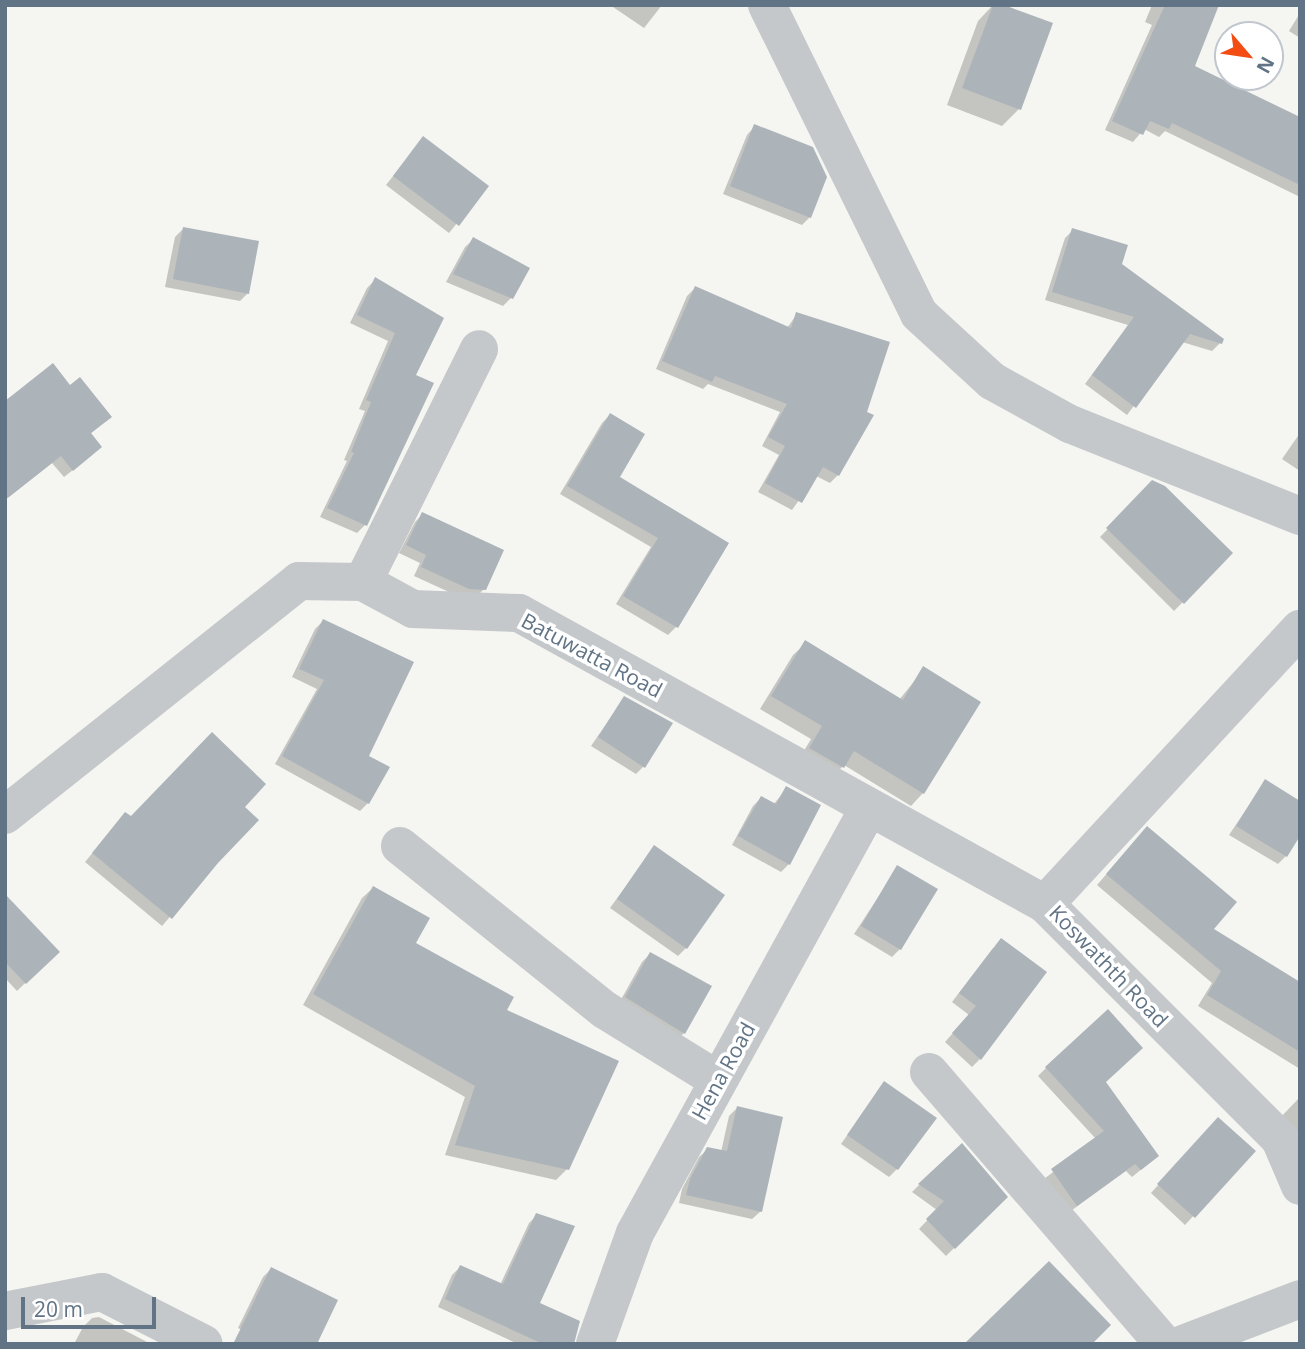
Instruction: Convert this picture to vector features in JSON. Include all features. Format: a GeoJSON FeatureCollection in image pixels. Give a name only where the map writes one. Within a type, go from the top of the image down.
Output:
{"type":"FeatureCollection","features":[{"type":"Feature","properties":{"kind":"street"},"geometry":{"type":"LineString","coordinates":[[768,5],[919,314],[992,381],[1070,424],[1300,516]]}},
{"type":"Feature","properties":{"kind":"street"},"geometry":{"type":"LineString","coordinates":[[363,582],[479,349]]}},
{"type":"Feature","properties":{"kind":"street","name":"Batuwatta Road"},"geometry":{"type":"LineString","coordinates":[[5,815],[299,581],[363,582],[413,609],[519,613],[1045,904]]}},
{"type":"Feature","properties":{"kind":"street","name":"Koswathth Road"},"geometry":{"type":"LineString","coordinates":[[1300,629],[1045,904],[1280,1139],[1300,1186]]}},
{"type":"Feature","properties":{"kind":"street","name":"Hena Road"},"geometry":{"type":"LineString","coordinates":[[595,1344],[635,1233],[869,807]]}},
{"type":"Feature","properties":{"kind":"street"},"geometry":{"type":"LineString","coordinates":[[400,846],[605,1010],[718,1080]]}},
{"type":"Feature","properties":{"kind":"street"},"geometry":{"type":"LineString","coordinates":[[929,1072],[1164,1344]]}},
{"type":"Feature","properties":{"kind":"street"},"geometry":{"type":"LineString","coordinates":[[5,1311],[102,1292],[204,1344]]}},
{"type":"Feature","properties":{"kind":"street"},"geometry":{"type":"LineString","coordinates":[[1183,1344],[1300,1299]]}},
{"type":"Feature","properties":{"kind":"building"},"geometry":{"type":"Polygon","coordinates":[[[993,5],[1004,5],[1053,23],[1021,110],[962,88],[993,5]]]}},
{"type":"Feature","properties":{"kind":"building"},"geometry":{"type":"Polygon","coordinates":[[[1165,5],[1219,5],[1195,66],[1214,75],[1214,91],[1246,91],[1300,117],[1300,185],[1172,123],[1169,129],[1150,121],[1143,135],[1112,121],[1165,5]]]}},
{"type":"Feature","properties":{"kind":"building"},"geometry":{"type":"Polygon","coordinates":[[[754,124],[813,147],[827,177],[811,218],[730,186],[754,124]]]}},
{"type":"Feature","properties":{"kind":"building"},"geometry":{"type":"Polygon","coordinates":[[[423,136],[489,186],[459,226],[393,176],[423,136]]]}},
{"type":"Feature","properties":{"kind":"building"},"geometry":{"type":"Polygon","coordinates":[[[183,227],[259,241],[249,294],[173,279],[183,227]]]}},
{"type":"Feature","properties":{"kind":"building"},"geometry":{"type":"Polygon","coordinates":[[[1072,228],[1128,245],[1122,264],[1224,339],[1222,344],[1190,334],[1136,408],[1092,375],[1134,317],[1052,292],[1072,228]]]}},
{"type":"Feature","properties":{"kind":"building"},"geometry":{"type":"Polygon","coordinates":[[[473,237],[530,268],[513,299],[453,274],[473,237]]]}},
{"type":"Feature","properties":{"kind":"building"},"geometry":{"type":"Polygon","coordinates":[[[375,277],[444,318],[416,375],[434,383],[367,526],[327,508],[354,453],[351,452],[371,402],[366,400],[395,333],[357,315],[375,277]]]}},
{"type":"Feature","properties":{"kind":"building"},"geometry":{"type":"Polygon","coordinates":[[[695,286],[791,328],[796,312],[890,342],[867,412],[874,415],[839,476],[823,467],[802,503],[765,483],[785,446],[768,437],[787,404],[715,376],[712,382],[662,361],[695,286]]]}},
{"type":"Feature","properties":{"kind":"building"},"geometry":{"type":"Polygon","coordinates":[[[53,363],[70,385],[80,377],[112,417],[91,433],[102,447],[73,471],[61,456],[5,500],[5,401],[53,363]]]}},
{"type":"Feature","properties":{"kind":"building"},"geometry":{"type":"Polygon","coordinates":[[[610,413],[645,434],[620,477],[729,543],[678,628],[623,596],[658,538],[567,486],[610,413]]]}},
{"type":"Feature","properties":{"kind":"building"},"geometry":{"type":"Polygon","coordinates":[[[1152,480],[1165,486],[1233,553],[1184,604],[1106,528],[1152,480]]]}},
{"type":"Feature","properties":{"kind":"building"},"geometry":{"type":"Polygon","coordinates":[[[422,512],[504,550],[486,590],[469,589],[421,567],[426,555],[406,545],[422,512]]]}},
{"type":"Feature","properties":{"kind":"building"},"geometry":{"type":"Polygon","coordinates":[[[323,619],[414,662],[369,756],[390,767],[369,804],[282,756],[324,680],[299,669],[323,619]]]}},
{"type":"Feature","properties":{"kind":"building"},"geometry":{"type":"Polygon","coordinates":[[[805,640],[903,700],[923,666],[981,702],[924,794],[854,751],[844,768],[809,748],[822,726],[771,696],[805,640]]]}},
{"type":"Feature","properties":{"kind":"building"},"geometry":{"type":"Polygon","coordinates":[[[624,696],[673,723],[645,768],[598,737],[624,696]]]}},
{"type":"Feature","properties":{"kind":"building"},"geometry":{"type":"Polygon","coordinates":[[[212,732],[266,784],[245,807],[259,820],[218,863],[172,919],[92,853],[125,812],[131,816],[212,732]]]}},
{"type":"Feature","properties":{"kind":"building"},"geometry":{"type":"Polygon","coordinates":[[[1265,779],[1300,801],[1300,836],[1287,857],[1236,826],[1265,779]]]}},
{"type":"Feature","properties":{"kind":"building"},"geometry":{"type":"Polygon","coordinates":[[[786,786],[821,805],[790,865],[738,836],[761,796],[776,804],[786,786]]]}},
{"type":"Feature","properties":{"kind":"building"},"geometry":{"type":"Polygon","coordinates":[[[1147,826],[1237,902],[1214,929],[1300,982],[1300,1052],[1207,995],[1221,971],[1106,874],[1147,826]]]}},
{"type":"Feature","properties":{"kind":"building"},"geometry":{"type":"Polygon","coordinates":[[[654,845],[725,895],[687,949],[617,899],[654,845]]]}},
{"type":"Feature","properties":{"kind":"building"},"geometry":{"type":"Polygon","coordinates":[[[897,865],[938,889],[901,950],[861,926],[897,865]]]}},
{"type":"Feature","properties":{"kind":"building"},"geometry":{"type":"Polygon","coordinates":[[[373,886],[430,918],[416,943],[514,997],[507,1010],[619,1061],[569,1170],[455,1145],[475,1086],[313,994],[373,886]]]}},
{"type":"Feature","properties":{"kind":"building"},"geometry":{"type":"Polygon","coordinates":[[[5,894],[60,952],[26,984],[5,962],[5,894]]]}},
{"type":"Feature","properties":{"kind":"building"},"geometry":{"type":"Polygon","coordinates":[[[1001,938],[1047,972],[981,1060],[952,1033],[976,1006],[959,993],[1001,938]]]}},
{"type":"Feature","properties":{"kind":"building"},"geometry":{"type":"Polygon","coordinates":[[[650,952],[712,986],[685,1034],[625,997],[650,952]]]}},
{"type":"Feature","properties":{"kind":"building"},"geometry":{"type":"Polygon","coordinates":[[[1108,1009],[1143,1048],[1106,1082],[1159,1156],[1141,1170],[1135,1164],[1077,1206],[1051,1169],[1104,1131],[1045,1067],[1108,1009]]]}},
{"type":"Feature","properties":{"kind":"building"},"geometry":{"type":"Polygon","coordinates":[[[884,1081],[937,1118],[898,1170],[847,1135],[884,1081]]]}},
{"type":"Feature","properties":{"kind":"building"},"geometry":{"type":"Polygon","coordinates":[[[737,1106],[783,1117],[762,1212],[686,1195],[690,1179],[707,1147],[727,1151],[737,1106]]]}},
{"type":"Feature","properties":{"kind":"building"},"geometry":{"type":"Polygon","coordinates":[[[1218,1117],[1256,1151],[1195,1218],[1157,1184],[1218,1117]]]}},
{"type":"Feature","properties":{"kind":"building"},"geometry":{"type":"Polygon","coordinates":[[[962,1143],[1008,1197],[955,1249],[926,1219],[944,1201],[918,1184],[962,1143]]]}},
{"type":"Feature","properties":{"kind":"building"},"geometry":{"type":"Polygon","coordinates":[[[536,1213],[575,1226],[540,1303],[580,1321],[574,1344],[543,1344],[445,1299],[460,1265],[503,1284],[536,1213]]]}},
{"type":"Feature","properties":{"kind":"building"},"geometry":{"type":"Polygon","coordinates":[[[1049,1261],[1111,1325],[1092,1344],[964,1344],[1049,1261]]]}},
{"type":"Feature","properties":{"kind":"building"},"geometry":{"type":"Polygon","coordinates":[[[271,1267],[338,1300],[317,1344],[233,1344],[271,1267]]]}}]}
